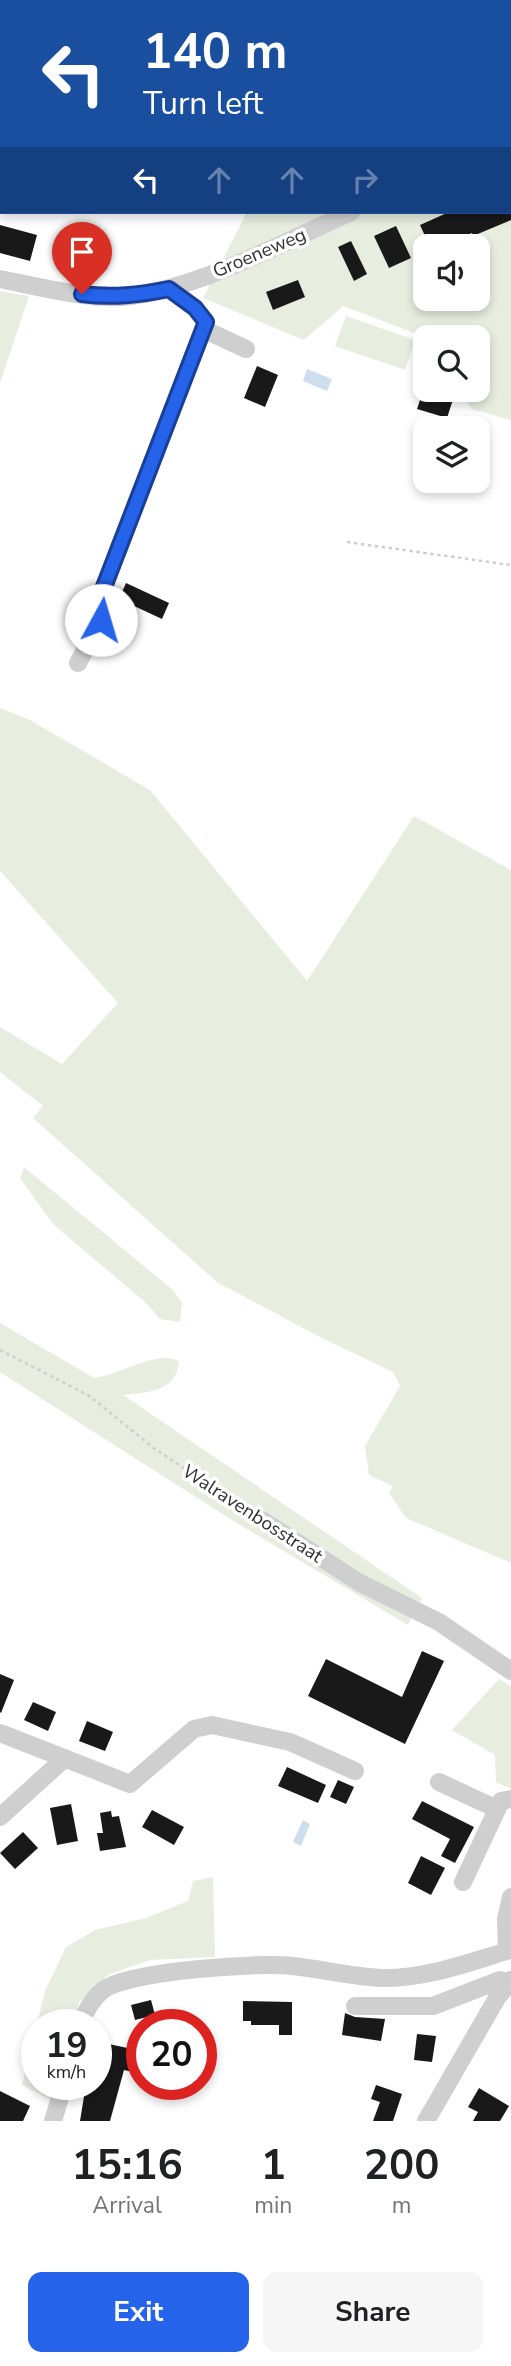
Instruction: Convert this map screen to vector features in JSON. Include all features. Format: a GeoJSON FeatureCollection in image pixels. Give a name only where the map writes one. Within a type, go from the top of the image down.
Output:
{"type":"FeatureCollection","features":[{"type":"Feature","properties":{"kind":"street","name":"Groeneweg"},"geometry":{"type":"LineString","coordinates":[[0,279],[106,297],[135,296],[169,289],[232,265],[347,214]]}},
{"type":"Feature","properties":{"kind":"street"},"geometry":{"type":"LineString","coordinates":[[78,663],[101,620],[102,592],[206,322],[195,308],[169,289]]}},
{"type":"Feature","properties":{"kind":"street"},"geometry":{"type":"LineString","coordinates":[[203,329],[246,349]]}},
{"type":"Feature","properties":{"kind":"street"},"geometry":{"type":"LineString","coordinates":[[102,611],[128,620]]}},
{"type":"Feature","properties":{"kind":"street","name":"Walravenbosstraat"},"geometry":{"type":"LineString","coordinates":[[262,1520],[360,1583],[439,1622],[511,1671]]}},
{"type":"Feature","properties":{"kind":"street"},"geometry":{"type":"LineString","coordinates":[[0,1733],[130,1784],[194,1729],[212,1725],[290,1742],[355,1770]]}},
{"type":"Feature","properties":{"kind":"street"},"geometry":{"type":"LineString","coordinates":[[0,1817],[65,1758]]}},
{"type":"Feature","properties":{"kind":"street"},"geometry":{"type":"LineString","coordinates":[[439,1782],[504,1804],[463,1882]]}},
{"type":"Feature","properties":{"kind":"street"},"geometry":{"type":"LineString","coordinates":[[87,2009],[104,1989],[134,1978],[210,1968],[289,1965],[383,1978],[437,1971],[509,1954],[506,1919],[511,1898]]}},
{"type":"Feature","properties":{"kind":"street"},"geometry":{"type":"LineString","coordinates":[[355,2006],[433,2006],[500,1980],[509,1982],[426,2121]]}},
{"type":"Feature","properties":{"kind":"street"},"geometry":{"type":"LineString","coordinates":[[53,2121],[59,2100]]}},
{"type":"Feature","properties":{"kind":"path"},"geometry":{"type":"LineString","coordinates":[[347,542],[511,565]]}},
{"type":"Feature","properties":{"kind":"path","name":"Walravenbosstraat"},"geometry":{"type":"LineString","coordinates":[[0,1350],[88,1395],[155,1449],[262,1520]]}},
{"type":"Feature","properties":{"kind":"shaded area"},"geometry":{"type":"Polygon","coordinates":[[[246,214],[511,214],[511,420],[471,409],[467,402],[490,402],[490,325],[413,325],[413,332],[343,306],[304,340],[203,298],[246,214]]]}},
{"type":"Feature","properties":{"kind":"shaded area"},"geometry":{"type":"Polygon","coordinates":[[[0,291],[29,296],[0,383],[0,291]]]}},
{"type":"Feature","properties":{"kind":"shaded area"},"geometry":{"type":"Polygon","coordinates":[[[346,316],[413,339],[405,370],[335,346],[346,316]]]}},
{"type":"Feature","properties":{"kind":"shaded area"},"geometry":{"type":"Polygon","coordinates":[[[0,708],[30,720],[150,790],[307,981],[414,816],[511,870],[511,1563],[406,1518],[389,1493],[393,1486],[369,1475],[365,1446],[400,1386],[393,1372],[316,1335],[217,1282],[33,1118],[43,1106],[0,1072],[0,1027],[62,1064],[118,1003],[0,871],[0,708]]]}},
{"type":"Feature","properties":{"kind":"shaded area"},"geometry":{"type":"Polygon","coordinates":[[[24,1167],[174,1291],[182,1304],[180,1322],[160,1319],[146,1303],[53,1224],[20,1178],[24,1167]]]}},
{"type":"Feature","properties":{"kind":"shaded area"},"geometry":{"type":"Polygon","coordinates":[[[0,1323],[94,1378],[150,1360],[161,1358],[179,1362],[177,1372],[166,1385],[150,1391],[123,1395],[422,1598],[408,1625],[235,1522],[0,1372],[0,1323]]]}},
{"type":"Feature","properties":{"kind":"shaded area"},"geometry":{"type":"Polygon","coordinates":[[[499,1679],[511,1686],[511,1789],[496,1782],[495,1755],[452,1730],[499,1679]]]}},
{"type":"Feature","properties":{"kind":"shaded area"},"geometry":{"type":"Polygon","coordinates":[[[213,1877],[215,1957],[150,1960],[108,1975],[79,2002],[77,2009],[41,2009],[45,1991],[66,1947],[95,1930],[146,1918],[188,1901],[193,1881],[213,1877]]]}},
{"type":"Feature","properties":{"kind":"water"},"geometry":{"type":"Polygon","coordinates":[[[307,369],[332,379],[327,391],[303,381],[307,369]]]}},
{"type":"Feature","properties":{"kind":"water"},"geometry":{"type":"Polygon","coordinates":[[[303,1820],[310,1824],[301,1846],[293,1842],[303,1820]]]}},
{"type":"Feature","properties":{"kind":"building"},"geometry":{"type":"Polygon","coordinates":[[[445,214],[511,214],[511,220],[478,234],[424,234],[420,225],[445,214]]]}},
{"type":"Feature","properties":{"kind":"building"},"geometry":{"type":"Polygon","coordinates":[[[0,225],[37,235],[30,261],[0,253],[0,225]]]}},
{"type":"Feature","properties":{"kind":"building"},"geometry":{"type":"Polygon","coordinates":[[[396,226],[411,258],[389,268],[374,236],[396,226]]]}},
{"type":"Feature","properties":{"kind":"building"},"geometry":{"type":"Polygon","coordinates":[[[351,241],[367,274],[354,281],[338,247],[351,241]]]}},
{"type":"Feature","properties":{"kind":"building"},"geometry":{"type":"Polygon","coordinates":[[[298,280],[305,297],[273,310],[266,292],[298,280]]]}},
{"type":"Feature","properties":{"kind":"building"},"geometry":{"type":"Polygon","coordinates":[[[257,366],[278,375],[265,407],[244,398],[257,366]]]}},
{"type":"Feature","properties":{"kind":"building"},"geometry":{"type":"Polygon","coordinates":[[[419,402],[452,402],[448,416],[417,409],[419,402]]]}},
{"type":"Feature","properties":{"kind":"building"},"geometry":{"type":"Polygon","coordinates":[[[126,583],[169,603],[162,619],[119,599],[126,583]]]}},
{"type":"Feature","properties":{"kind":"building"},"geometry":{"type":"Polygon","coordinates":[[[422,1651],[444,1661],[405,1744],[308,1696],[326,1659],[402,1697],[422,1651]]]}},
{"type":"Feature","properties":{"kind":"building"},"geometry":{"type":"Polygon","coordinates":[[[0,1674],[14,1680],[1,1713],[0,1712],[0,1674]]]}},
{"type":"Feature","properties":{"kind":"building"},"geometry":{"type":"Polygon","coordinates":[[[33,1702],[56,1712],[48,1731],[24,1720],[33,1702]]]}},
{"type":"Feature","properties":{"kind":"building"},"geometry":{"type":"Polygon","coordinates":[[[87,1721],[113,1732],[105,1751],[79,1741],[87,1721]]]}},
{"type":"Feature","properties":{"kind":"building"},"geometry":{"type":"Polygon","coordinates":[[[287,1767],[326,1785],[318,1803],[278,1786],[287,1767]]]}},
{"type":"Feature","properties":{"kind":"building"},"geometry":{"type":"Polygon","coordinates":[[[338,1780],[354,1787],[346,1804],[330,1797],[338,1780]]]}},
{"type":"Feature","properties":{"kind":"building"},"geometry":{"type":"Polygon","coordinates":[[[422,1801],[474,1827],[455,1863],[441,1856],[450,1839],[412,1819],[422,1801]]]}},
{"type":"Feature","properties":{"kind":"building"},"geometry":{"type":"Polygon","coordinates":[[[71,1804],[78,1841],[57,1845],[50,1808],[71,1804]]]}},
{"type":"Feature","properties":{"kind":"building"},"geometry":{"type":"Polygon","coordinates":[[[152,1810],[184,1827],[174,1845],[142,1827],[152,1810]]]}},
{"type":"Feature","properties":{"kind":"building"},"geometry":{"type":"Polygon","coordinates":[[[111,1811],[112,1817],[119,1816],[126,1847],[100,1851],[97,1833],[103,1833],[100,1813],[111,1811]]]}},
{"type":"Feature","properties":{"kind":"building"},"geometry":{"type":"Polygon","coordinates":[[[23,1832],[38,1848],[15,1869],[0,1853],[23,1832]]]}},
{"type":"Feature","properties":{"kind":"building"},"geometry":{"type":"Polygon","coordinates":[[[421,1856],[445,1868],[431,1895],[408,1883],[421,1856]]]}},
{"type":"Feature","properties":{"kind":"building"},"geometry":{"type":"Polygon","coordinates":[[[151,2000],[153,2009],[132,2009],[131,2005],[151,2000]]]}},
{"type":"Feature","properties":{"kind":"building"},"geometry":{"type":"Polygon","coordinates":[[[243,2001],[292,2002],[292,2035],[279,2035],[279,2025],[251,2025],[251,2021],[243,2021],[243,2001]]]}},
{"type":"Feature","properties":{"kind":"building"},"geometry":{"type":"Polygon","coordinates":[[[345,2013],[355,2017],[385,2019],[381,2041],[342,2035],[345,2013]]]}},
{"type":"Feature","properties":{"kind":"building"},"geometry":{"type":"Polygon","coordinates":[[[417,2034],[436,2036],[432,2062],[414,2060],[417,2034]]]}},
{"type":"Feature","properties":{"kind":"building"},"geometry":{"type":"Polygon","coordinates":[[[112,2045],[126,2048],[126,2070],[110,2121],[80,2121],[83,2100],[112,2100],[112,2045]]]}},
{"type":"Feature","properties":{"kind":"building"},"geometry":{"type":"Polygon","coordinates":[[[376,2085],[402,2094],[393,2121],[373,2121],[380,2102],[371,2099],[376,2085]]]}},
{"type":"Feature","properties":{"kind":"building"},"geometry":{"type":"Polygon","coordinates":[[[479,2088],[509,2106],[500,2121],[473,2121],[478,2112],[468,2107],[479,2088]]]}},
{"type":"Feature","properties":{"kind":"building"},"geometry":{"type":"Polygon","coordinates":[[[0,2091],[30,2106],[23,2121],[0,2121],[0,2091]]]}},
{"type":"Feature","properties":{"kind":"route"},"geometry":{"type":"LineString","coordinates":[[82,294],[135,296],[169,289],[195,308],[206,322],[102,592],[101,620]]}}]}
